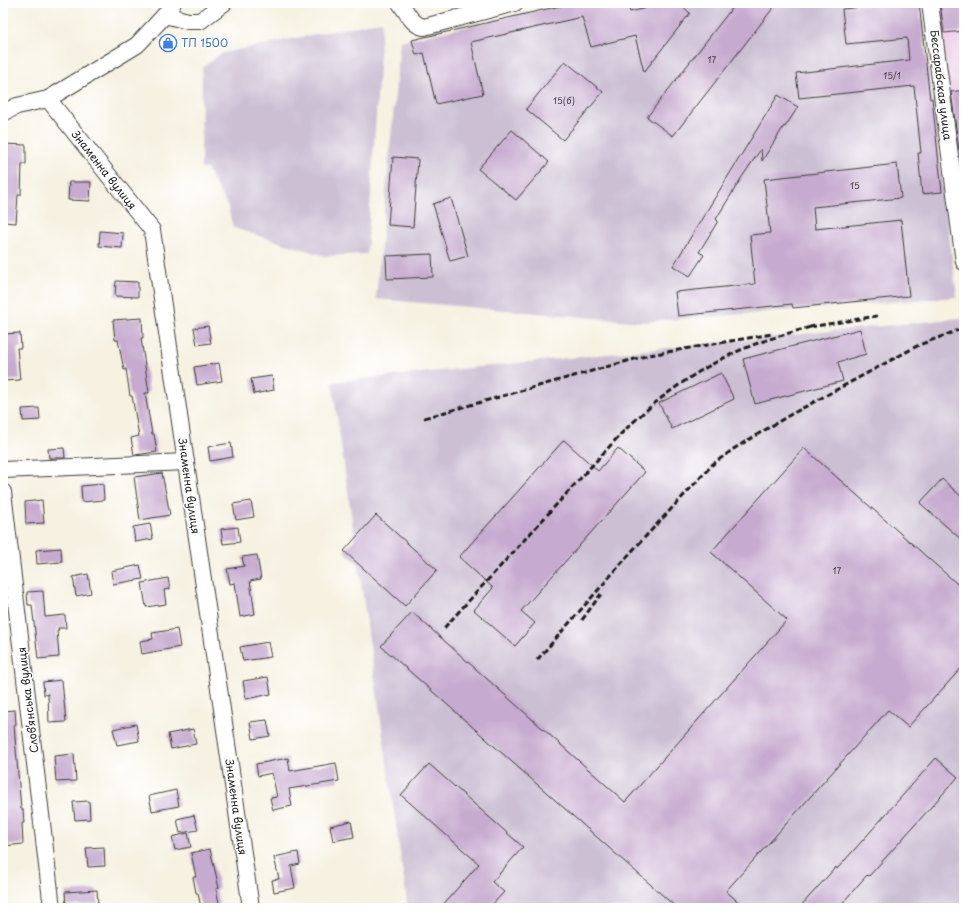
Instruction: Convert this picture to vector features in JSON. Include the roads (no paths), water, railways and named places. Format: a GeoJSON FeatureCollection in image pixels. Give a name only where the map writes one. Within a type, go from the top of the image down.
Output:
{"type":"FeatureCollection","features":[{"type":"Feature","properties":{"kind":"street"},"geometry":{"type":"LineString","coordinates":[[3,113],[17,106],[48,99],[137,45],[169,9],[188,21],[200,21],[224,3]]}},
{"type":"Feature","properties":{"kind":"street"},"geometry":{"type":"LineString","coordinates":[[400,3],[414,22],[419,26],[424,27],[515,3]]}},
{"type":"Feature","properties":{"kind":"street","name":"Бессарабская улица"},"geometry":{"type":"LineString","coordinates":[[930,3],[961,213],[964,262]]}},
{"type":"Feature","properties":{"kind":"street","name":"Знаменна вулиця"},"geometry":{"type":"LineString","coordinates":[[48,99],[152,230],[251,908]]}},
{"type":"Feature","properties":{"kind":"street"},"geometry":{"type":"LineString","coordinates":[[3,470],[186,462]]}},
{"type":"Feature","properties":{"kind":"street","name":"Слов’янська вулиця"},"geometry":{"type":"LineString","coordinates":[[3,492],[52,908]]}},
{"type":"Feature","properties":{"kind":"railway"},"geometry":{"type":"LineString","coordinates":[[810,327],[877,316]]}},
{"type":"Feature","properties":{"kind":"railway"},"geometry":{"type":"LineString","coordinates":[[444,628],[619,436],[653,404],[691,377],[732,354],[776,337],[814,326]]}},
{"type":"Feature","properties":{"kind":"railway"},"geometry":{"type":"LineString","coordinates":[[537,660],[633,550],[713,464],[735,448],[788,416],[919,345],[964,328]]}},
{"type":"Feature","properties":{"kind":"railway"},"geometry":{"type":"LineString","coordinates":[[424,418],[649,355],[772,334]]}},
{"type":"Feature","properties":{"kind":"railway"},"geometry":{"type":"LineString","coordinates":[[582,620],[601,594]]}},
{"type":"Feature","properties":{"kind":"place","name":"ТП 1500"},"geometry":{"type":"Point","coordinates":[168,43]}}]}
